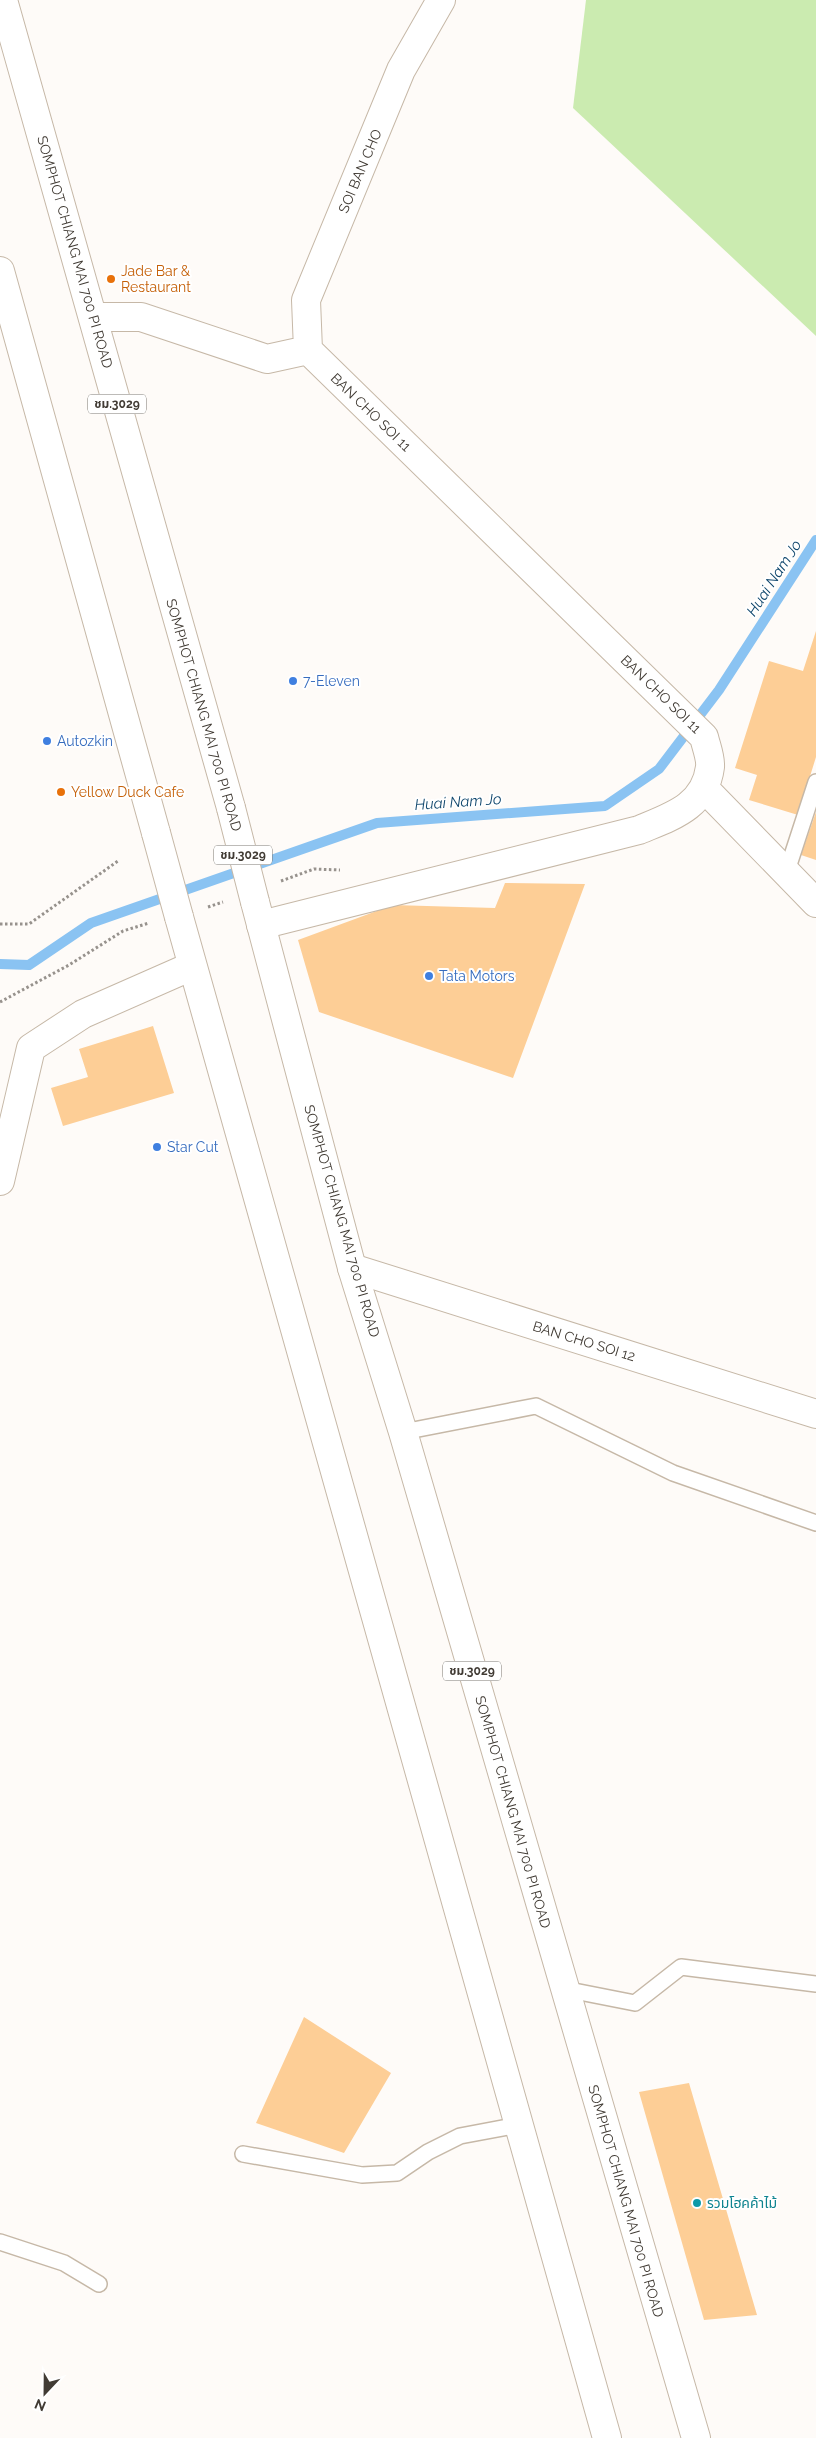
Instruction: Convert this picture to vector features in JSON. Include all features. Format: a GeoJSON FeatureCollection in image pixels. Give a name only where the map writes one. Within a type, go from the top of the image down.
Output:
{"type":"FeatureCollection","features":[{"type":"Feature","properties":{"kind":"main road","name":"SOMPHOT CHIANG MAI 700 PI ROAD"},"geometry":{"type":"LineString","coordinates":[[4,0],[231,808],[352,1268],[403,1432],[696,2438]]}},
{"type":"Feature","properties":{"kind":"main road","name":"SOI BAN CHO"},"geometry":{"type":"LineString","coordinates":[[308,350],[306,300],[401,70],[441,0]]}},
{"type":"Feature","properties":{"kind":"main road"},"geometry":{"type":"LineString","coordinates":[[0,271],[192,966],[607,2438]]}},
{"type":"Feature","properties":{"kind":"main road"},"geometry":{"type":"LineString","coordinates":[[93,317],[141,317],[267,359],[308,350]]}},
{"type":"Feature","properties":{"kind":"main road","name":"BAN CHO SOI 11"},"geometry":{"type":"LineString","coordinates":[[258,913],[639,830],[684,811],[704,788],[710,766],[704,736],[308,350]]}},
{"type":"Feature","properties":{"kind":"main road"},"geometry":{"type":"LineString","coordinates":[[704,788],[816,903]]}},
{"type":"Feature","properties":{"kind":"main road"},"geometry":{"type":"LineString","coordinates":[[0,1181],[31,1048],[84,1014],[192,966]]}},
{"type":"Feature","properties":{"kind":"main road","name":"BAN CHO SOI 12"},"geometry":{"type":"LineString","coordinates":[[352,1268],[816,1414]]}},
{"type":"Feature","properties":{"kind":"lane"},"geometry":{"type":"LineString","coordinates":[[786,874],[816,782]]}},
{"type":"Feature","properties":{"kind":"lane"},"geometry":{"type":"LineString","coordinates":[[403,1432],[536,1406],[673,1473],[816,1523]]}},
{"type":"Feature","properties":{"kind":"lane"},"geometry":{"type":"LineString","coordinates":[[564,1990],[635,2003],[681,1967],[816,1984]]}},
{"type":"Feature","properties":{"kind":"lane"},"geometry":{"type":"LineString","coordinates":[[243,2154],[362,2175],[397,2173],[428,2152],[460,2136],[519,2125]]}},
{"type":"Feature","properties":{"kind":"lane"},"geometry":{"type":"LineString","coordinates":[[0,2242],[64,2263],[100,2284]]}},
{"type":"Feature","properties":{"kind":"path"},"geometry":{"type":"LineString","coordinates":[[0,924],[29,924],[118,861]]}},
{"type":"Feature","properties":{"kind":"path"},"geometry":{"type":"LineString","coordinates":[[0,1002],[69,965],[123,931]]}},
{"type":"Feature","properties":{"kind":"green space"},"geometry":{"type":"Polygon","coordinates":[[[586,0],[816,0],[816,336],[573,108],[586,0]]]}},
{"type":"Feature","properties":{"kind":"building"},"geometry":{"type":"Polygon","coordinates":[[[816,631],[816,757],[798,815],[749,800],[757,775],[735,768],[769,661],[803,671],[816,631]]]}},
{"type":"Feature","properties":{"kind":"building"},"geometry":{"type":"Polygon","coordinates":[[[816,812],[816,860],[801,855],[816,812]]]}},
{"type":"Feature","properties":{"kind":"building","name":"Tata Motors"},"geometry":{"type":"Polygon","coordinates":[[[505,883],[585,884],[513,1078],[319,1012],[298,940],[393,905],[495,908],[505,883]]]}},
{"type":"Feature","properties":{"kind":"building"},"geometry":{"type":"Polygon","coordinates":[[[153,1026],[174,1093],[63,1126],[51,1088],[88,1077],[79,1049],[153,1026]]]}},
{"type":"Feature","properties":{"kind":"building"},"geometry":{"type":"Polygon","coordinates":[[[304,2017],[391,2073],[344,2153],[256,2123],[304,2017]]]}},
{"type":"Feature","properties":{"kind":"building","name":"รวมโฮคค้าไม้"},"geometry":{"type":"Polygon","coordinates":[[[689,2083],[757,2315],[704,2320],[639,2092],[689,2083]]]}},
{"type":"Feature","properties":{"kind":"waterway","name":"Huai Nam Jo"},"geometry":{"type":"LineString","coordinates":[[0,964],[29,965],[91,923],[377,823],[605,806],[659,769],[719,690],[816,540]]}},
{"type":"Feature","properties":{"kind":"place","name":"Jade Bar & Restaurant"},"geometry":{"type":"Point","coordinates":[111,279]}},
{"type":"Feature","properties":{"kind":"place","name":"7-Eleven"},"geometry":{"type":"Point","coordinates":[293,681]}},
{"type":"Feature","properties":{"kind":"place","name":"Autozkin"},"geometry":{"type":"Point","coordinates":[47,741]}},
{"type":"Feature","properties":{"kind":"place","name":"Yellow Duck Cafe"},"geometry":{"type":"Point","coordinates":[61,792]}},
{"type":"Feature","properties":{"kind":"place","name":"Tata Motors"},"geometry":{"type":"Point","coordinates":[429,976]}},
{"type":"Feature","properties":{"kind":"place","name":"Star Cut"},"geometry":{"type":"Point","coordinates":[157,1147]}},
{"type":"Feature","properties":{"kind":"place","name":"รวมโฮคค้าไม้"},"geometry":{"type":"Point","coordinates":[697,2203]}}]}
